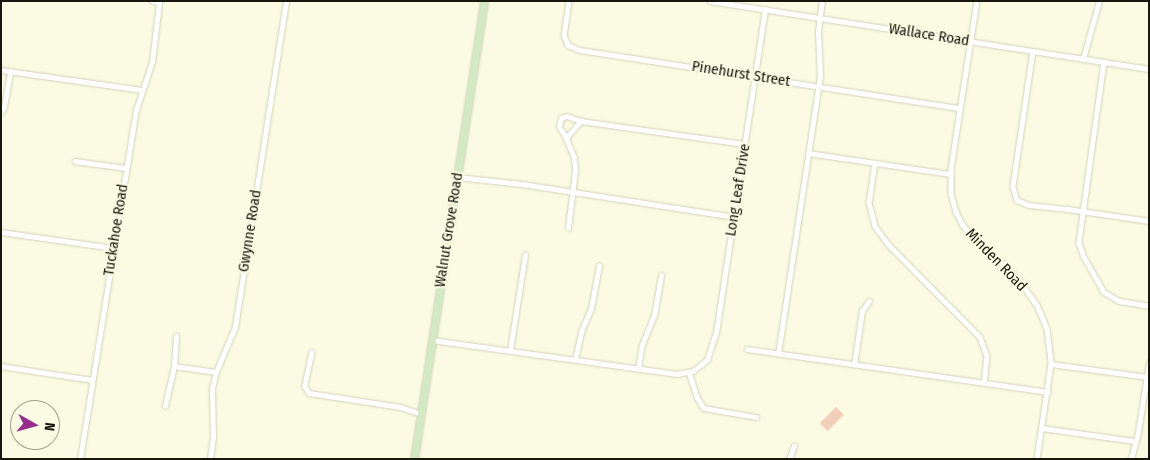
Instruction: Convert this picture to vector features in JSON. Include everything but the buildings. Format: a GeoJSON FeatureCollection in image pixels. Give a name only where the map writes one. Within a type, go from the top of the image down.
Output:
{"type":"FeatureCollection","features":[{"type":"Feature","properties":{"kind":"main road","name":"Walnut Grove Road"},"geometry":{"type":"LineString","coordinates":[[414,458],[484,1]]}},
{"type":"Feature","properties":{"kind":"main road"},"geometry":{"type":"LineString","coordinates":[[414,458],[418,459]]}},
{"type":"Feature","properties":{"kind":"street","name":"Tuckahoe Road"},"geometry":{"type":"LineString","coordinates":[[80,459],[136,110],[152,62],[159,3],[152,1]]}},
{"type":"Feature","properties":{"kind":"street","name":"Gwynne Road"},"geometry":{"type":"LineString","coordinates":[[210,459],[213,437],[212,396],[216,372],[235,326],[286,1]]}},
{"type":"Feature","properties":{"kind":"street","name":"Pinehurst Street"},"geometry":{"type":"LineString","coordinates":[[569,1],[564,35],[568,45],[580,50],[960,108]]}},
{"type":"Feature","properties":{"kind":"street","name":"Wallace Road"},"geometry":{"type":"LineString","coordinates":[[710,1],[1149,70]]}},
{"type":"Feature","properties":{"kind":"street"},"geometry":{"type":"LineString","coordinates":[[778,354],[821,70],[818,32],[822,1]]}},
{"type":"Feature","properties":{"kind":"street","name":"Minden Road"},"geometry":{"type":"LineString","coordinates":[[976,1],[950,174],[952,201],[963,225],[976,241],[1014,274],[1037,305],[1048,334],[1051,364],[1037,459]]}},
{"type":"Feature","properties":{"kind":"street"},"geometry":{"type":"LineString","coordinates":[[1083,59],[1100,1]]}},
{"type":"Feature","properties":{"kind":"street","name":"Long Leaf Drive"},"geometry":{"type":"LineString","coordinates":[[689,372],[701,365],[710,356],[714,342],[765,10]]}},
{"type":"Feature","properties":{"kind":"street"},"geometry":{"type":"LineString","coordinates":[[1033,52],[1013,187],[1017,200],[1029,205],[1149,221]]}},
{"type":"Feature","properties":{"kind":"street"},"geometry":{"type":"LineString","coordinates":[[1104,62],[1079,235],[1081,249],[1099,284],[1107,295],[1119,301],[1149,306]]}},
{"type":"Feature","properties":{"kind":"street"},"geometry":{"type":"LineString","coordinates":[[1,70],[142,90]]}},
{"type":"Feature","properties":{"kind":"street"},"geometry":{"type":"LineString","coordinates":[[1,112],[4,107],[10,72]]}},
{"type":"Feature","properties":{"kind":"street"},"geometry":{"type":"LineString","coordinates":[[568,228],[575,164],[566,138],[559,127],[559,121],[567,116],[581,121],[745,144]]}},
{"type":"Feature","properties":{"kind":"street"},"geometry":{"type":"LineString","coordinates":[[566,138],[581,121]]}},
{"type":"Feature","properties":{"kind":"street"},"geometry":{"type":"LineString","coordinates":[[808,153],[950,174]]}},
{"type":"Feature","properties":{"kind":"street"},"geometry":{"type":"LineString","coordinates":[[75,161],[126,168]]}},
{"type":"Feature","properties":{"kind":"street"},"geometry":{"type":"LineString","coordinates":[[875,163],[869,203],[875,226],[888,244],[980,337],[987,356],[984,383]]}},
{"type":"Feature","properties":{"kind":"street"},"geometry":{"type":"LineString","coordinates":[[457,177],[573,192],[734,217]]}},
{"type":"Feature","properties":{"kind":"street"},"geometry":{"type":"LineString","coordinates":[[1,232],[113,248]]}},
{"type":"Feature","properties":{"kind":"street"},"geometry":{"type":"LineString","coordinates":[[510,350],[525,255]]}},
{"type":"Feature","properties":{"kind":"street"},"geometry":{"type":"LineString","coordinates":[[575,359],[581,332],[591,309],[599,266]]}},
{"type":"Feature","properties":{"kind":"street"},"geometry":{"type":"LineString","coordinates":[[638,369],[642,345],[654,316],[661,276]]}},
{"type":"Feature","properties":{"kind":"street"},"geometry":{"type":"LineString","coordinates":[[854,365],[862,311],[868,301]]}},
{"type":"Feature","properties":{"kind":"street"},"geometry":{"type":"LineString","coordinates":[[165,406],[174,366],[176,336]]}},
{"type":"Feature","properties":{"kind":"street"},"geometry":{"type":"LineString","coordinates":[[432,340],[677,374],[689,372],[699,400],[704,408],[756,417]]}},
{"type":"Feature","properties":{"kind":"street"},"geometry":{"type":"LineString","coordinates":[[747,350],[1048,392]]}},
{"type":"Feature","properties":{"kind":"street"},"geometry":{"type":"LineString","coordinates":[[312,352],[306,386],[309,393],[400,407],[421,414]]}},
{"type":"Feature","properties":{"kind":"street"},"geometry":{"type":"LineString","coordinates":[[1131,459],[1134,441],[1138,432],[1149,363]]}},
{"type":"Feature","properties":{"kind":"street"},"geometry":{"type":"LineString","coordinates":[[1051,364],[1147,377]]}},
{"type":"Feature","properties":{"kind":"street"},"geometry":{"type":"LineString","coordinates":[[1,366],[92,380]]}},
{"type":"Feature","properties":{"kind":"street"},"geometry":{"type":"LineString","coordinates":[[174,366],[216,372]]}},
{"type":"Feature","properties":{"kind":"street"},"geometry":{"type":"LineString","coordinates":[[1042,428],[1134,441]]}},
{"type":"Feature","properties":{"kind":"street"},"geometry":{"type":"LineString","coordinates":[[789,459],[794,446]]}},
{"type":"Feature","properties":{"kind":"shaded area"},"geometry":{"type":"Polygon","coordinates":[[[836,407],[844,415],[828,431],[820,423],[836,407]]]}}]}
